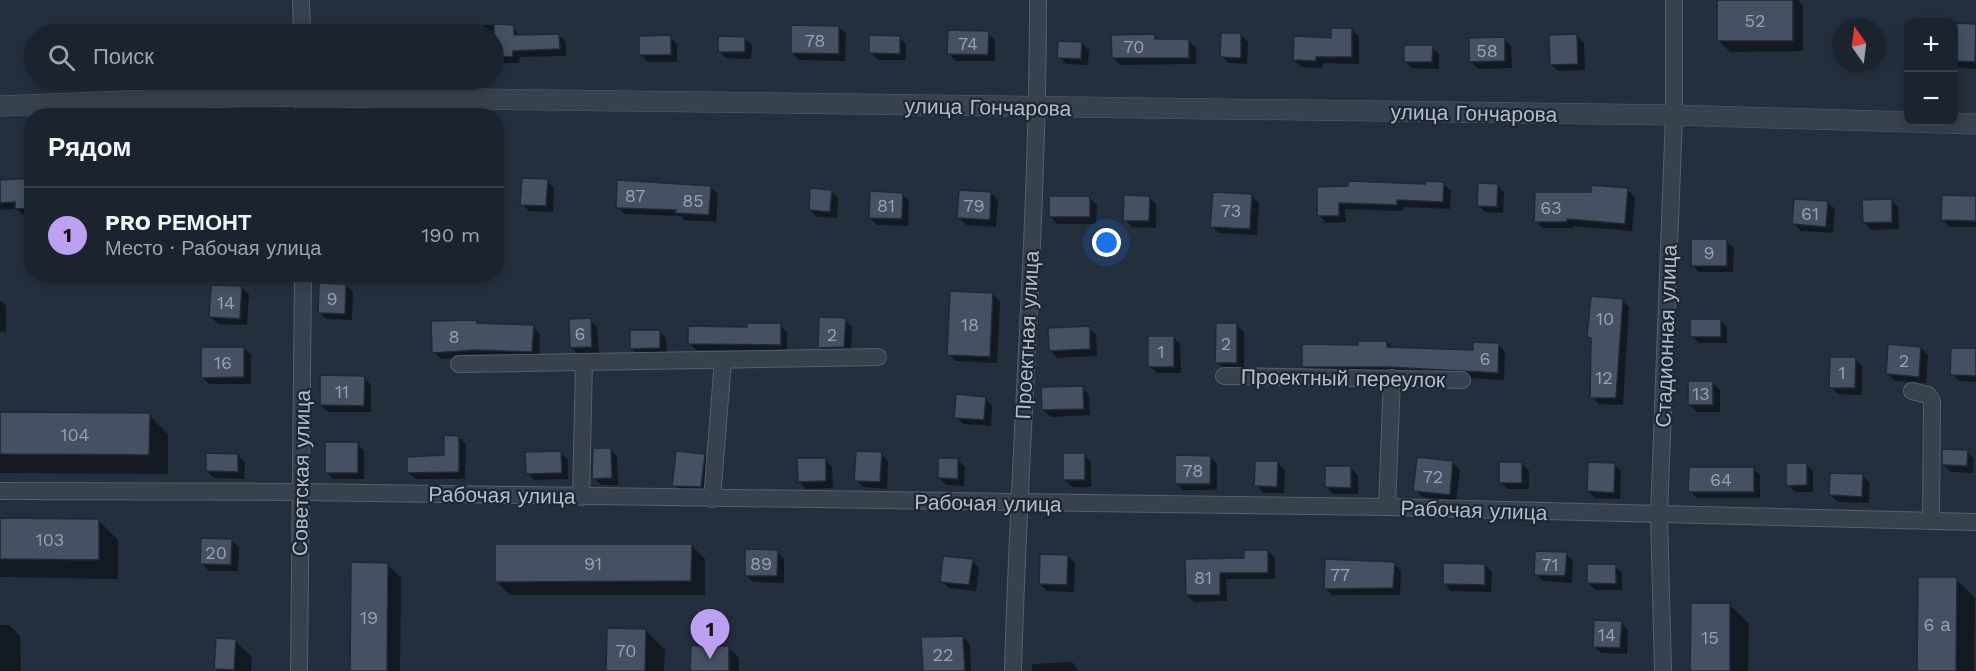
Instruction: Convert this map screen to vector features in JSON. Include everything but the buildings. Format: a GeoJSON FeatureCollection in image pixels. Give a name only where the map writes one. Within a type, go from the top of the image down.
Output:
{"type":"FeatureCollection","features":[{"type":"Feature","properties":{"kind":"street"},"geometry":{"type":"LineString","coordinates":[[301,0],[302,24]]}},
{"type":"Feature","properties":{"kind":"street","name":"Проектная улица"},"geometry":{"type":"LineString","coordinates":[[1013,671],[1018,504],[1038,108],[1038,0]]}},
{"type":"Feature","properties":{"kind":"street","name":"Стадионная улица"},"geometry":{"type":"LineString","coordinates":[[1663,671],[1659,515],[1674,115],[1674,0]]}},
{"type":"Feature","properties":{"kind":"street","name":"улица Гончарова"},"geometry":{"type":"LineString","coordinates":[[0,106],[250,96],[1674,115],[1976,124]]}},
{"type":"Feature","properties":{"kind":"street","name":"Советская улица"},"geometry":{"type":"LineString","coordinates":[[299,671],[303,282]]}},
{"type":"Feature","properties":{"kind":"street"},"geometry":{"type":"LineString","coordinates":[[459,364],[878,357]]}},
{"type":"Feature","properties":{"kind":"street"},"geometry":{"type":"LineString","coordinates":[[712,499],[723,360]]}},
{"type":"Feature","properties":{"kind":"street"},"geometry":{"type":"LineString","coordinates":[[580,497],[584,362]]}},
{"type":"Feature","properties":{"kind":"street","name":"Проектный переулок"},"geometry":{"type":"LineString","coordinates":[[1224,376],[1462,380]]}},
{"type":"Feature","properties":{"kind":"street"},"geometry":{"type":"LineString","coordinates":[[1387,507],[1392,378]]}},
{"type":"Feature","properties":{"kind":"street"},"geometry":{"type":"LineString","coordinates":[[1912,391],[1928,395],[1932,401],[1931,521]]}},
{"type":"Feature","properties":{"kind":"street","name":"Рабочая улица"},"geometry":{"type":"LineString","coordinates":[[0,491],[301,492],[1018,504],[1387,507],[1976,522]]}},
{"type":"Feature","properties":{"kind":"place","name":"PRO РЕМОНТ"},"geometry":{"type":"Point","coordinates":[710,659]}}]}
